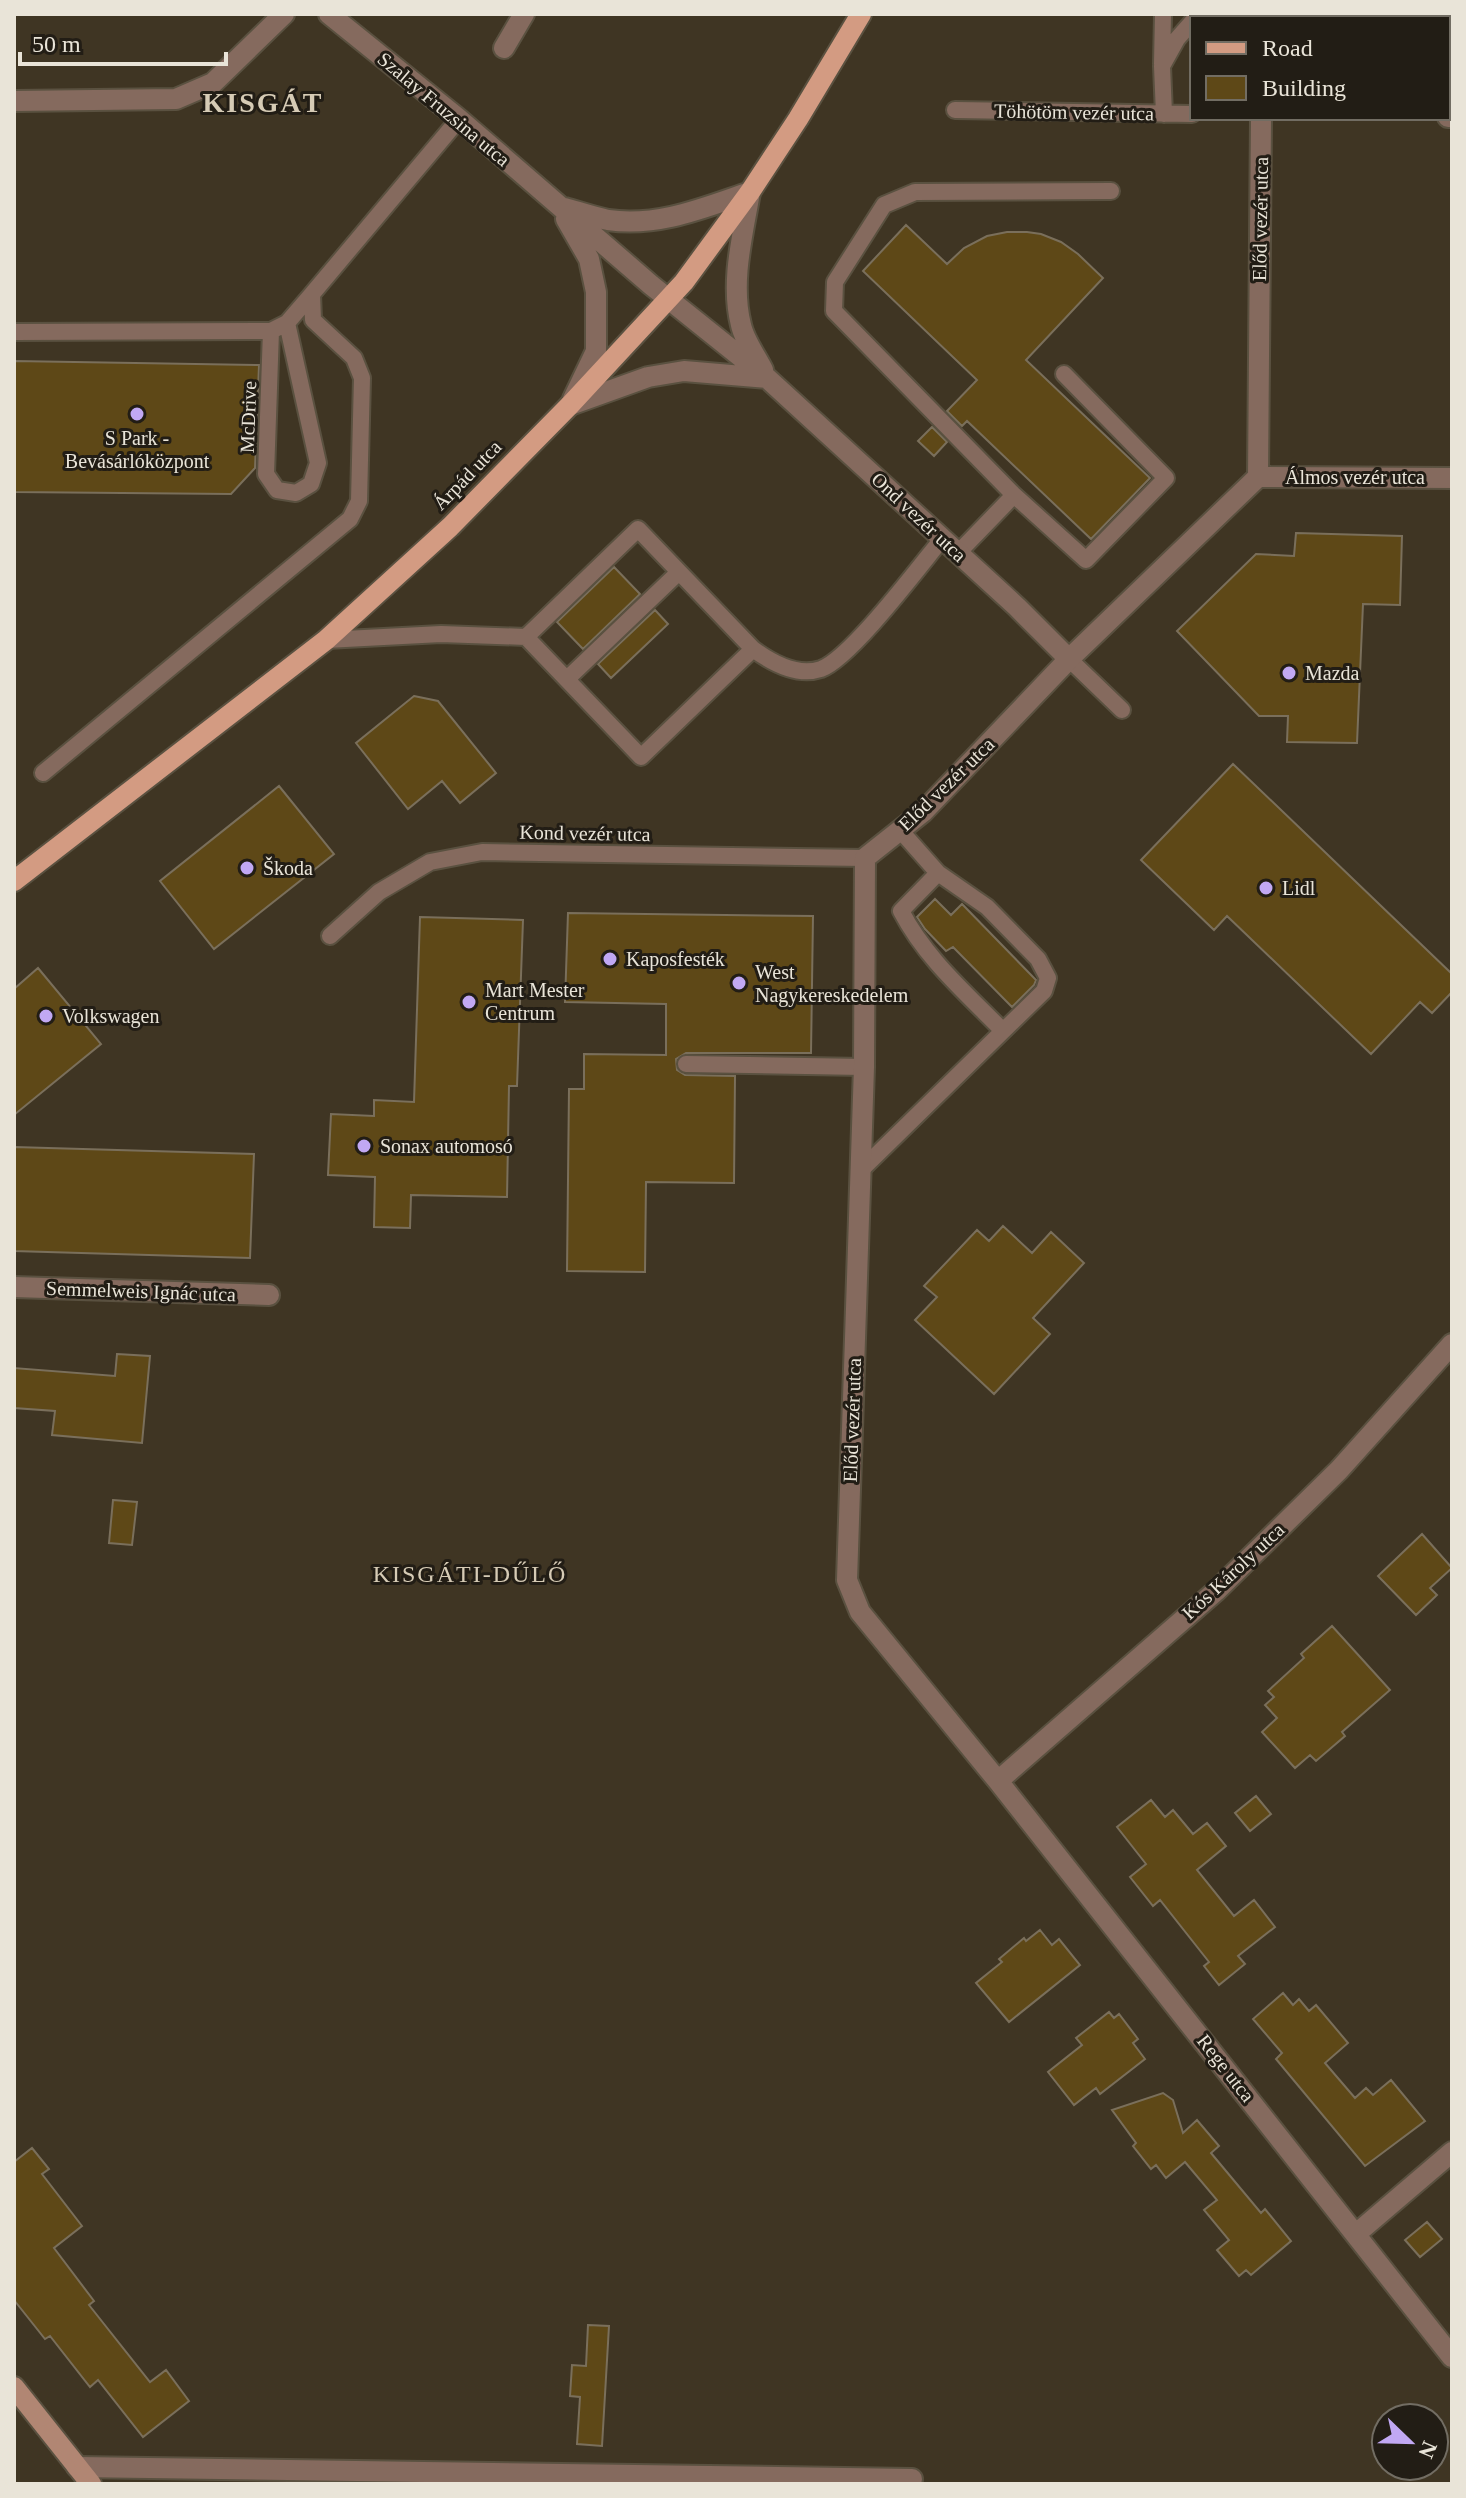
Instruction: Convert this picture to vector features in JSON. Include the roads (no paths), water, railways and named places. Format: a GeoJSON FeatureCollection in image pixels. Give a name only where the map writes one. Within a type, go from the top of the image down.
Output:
{"type":"FeatureCollection","features":[{"type":"Feature","properties":{"kind":"main road","name":"Árpád utca"},"geometry":{"type":"LineString","coordinates":[[14,881],[326,640],[450,527],[570,405],[684,282],[750,192],[861,14]]}},
{"type":"Feature","properties":{"kind":"main road"},"geometry":{"type":"LineString","coordinates":[[14,2387],[91,2484]]}},
{"type":"Feature","properties":{"kind":"street"},"geometry":{"type":"LineString","coordinates":[[14,101],[176,99],[213,83],[284,14]]}},
{"type":"Feature","properties":{"kind":"street","name":"Szalay Fruzsina utca"},"geometry":{"type":"LineString","coordinates":[[329,14],[459,119],[668,298]]}},
{"type":"Feature","properties":{"kind":"street"},"geometry":{"type":"LineString","coordinates":[[504,48],[524,14]]}},
{"type":"Feature","properties":{"kind":"street","name":"Előd vezér utca"},"geometry":{"type":"LineString","coordinates":[[998,1781],[860,1612],[847,1580],[864,1067],[865,858],[923,812],[1069,659],[1258,477],[1261,120]]}},
{"type":"Feature","properties":{"kind":"street","name":"Szalay Fruzsina utca"},"geometry":{"type":"LineString","coordinates":[[558,206],[607,219],[652,221],[671,218],[750,192]]}},
{"type":"Feature","properties":{"kind":"street","name":"Ond vezér utca"},"geometry":{"type":"LineString","coordinates":[[750,192],[738,261],[738,301],[741,326],[767,378]]}},
{"type":"Feature","properties":{"kind":"street","name":"Szalay Fruzsina utca"},"geometry":{"type":"LineString","coordinates":[[558,206],[589,259],[596,292],[596,351],[570,405]]}},
{"type":"Feature","properties":{"kind":"street","name":"Ond vezér utca"},"geometry":{"type":"LineString","coordinates":[[668,298],[767,378],[1017,607],[1069,659]]}},
{"type":"Feature","properties":{"kind":"street"},"geometry":{"type":"LineString","coordinates":[[570,405],[648,377],[684,371],[767,378]]}},
{"type":"Feature","properties":{"kind":"street","name":"Álmos vezér utca"},"geometry":{"type":"LineString","coordinates":[[1258,477],[1452,478]]}},
{"type":"Feature","properties":{"kind":"street","name":"Semmelweis Ignác utca"},"geometry":{"type":"LineString","coordinates":[[14,1287],[269,1295]]}},
{"type":"Feature","properties":{"kind":"street","name":"Kós Károly utca"},"geometry":{"type":"LineString","coordinates":[[998,1781],[1216,1591],[1339,1470],[1452,1344]]}},
{"type":"Feature","properties":{"kind":"street","name":"Rege utca"},"geometry":{"type":"LineString","coordinates":[[998,1781],[1452,2357]]}},
{"type":"Feature","properties":{"kind":"street"},"geometry":{"type":"LineString","coordinates":[[1356,2234],[1452,2152]]}},
{"type":"Feature","properties":{"kind":"street"},"geometry":{"type":"LineString","coordinates":[[77,2467],[912,2479]]}},
{"type":"Feature","properties":{"kind":"lane"},"geometry":{"type":"LineString","coordinates":[[1163,14],[1164,114]]}},
{"type":"Feature","properties":{"kind":"lane"},"geometry":{"type":"LineString","coordinates":[[1162,66],[1177,39],[1190,25]]}},
{"type":"Feature","properties":{"kind":"lane","name":"Töhötöm vezér utca"},"geometry":{"type":"LineString","coordinates":[[955,110],[1190,114]]}},
{"type":"Feature","properties":{"kind":"lane"},"geometry":{"type":"LineString","coordinates":[[14,332],[271,331],[287,323],[459,119]]}},
{"type":"Feature","properties":{"kind":"lane"},"geometry":{"type":"LineString","coordinates":[[1064,374],[1166,478],[1086,560],[1014,495],[834,311],[835,282],[884,205],[915,192],[1111,191]]}},
{"type":"Feature","properties":{"kind":"lane"},"geometry":{"type":"LineString","coordinates":[[43,773],[350,519],[359,501],[362,378],[354,358],[313,320],[312,294]]}},
{"type":"Feature","properties":{"kind":"lane","name":"McDrive"},"geometry":{"type":"LineString","coordinates":[[271,331],[266,474],[277,490],[296,493],[311,484],[318,463],[287,323]]}},
{"type":"Feature","properties":{"kind":"lane"},"geometry":{"type":"LineString","coordinates":[[958,553],[1014,495]]}},
{"type":"Feature","properties":{"kind":"lane"},"geometry":{"type":"LineString","coordinates":[[526,637],[638,529],[753,649],[772,663],[800,671],[821,669],[841,656],[857,640],[942,539]]}},
{"type":"Feature","properties":{"kind":"lane"},"geometry":{"type":"LineString","coordinates":[[567,679],[679,572]]}},
{"type":"Feature","properties":{"kind":"lane"},"geometry":{"type":"LineString","coordinates":[[326,640],[441,634],[526,637],[641,757],[753,649]]}},
{"type":"Feature","properties":{"kind":"lane"},"geometry":{"type":"LineString","coordinates":[[1069,659],[1122,710]]}},
{"type":"Feature","properties":{"kind":"lane"},"geometry":{"type":"LineString","coordinates":[[861,1170],[1044,991],[1048,978],[1038,959],[987,907],[938,873],[900,830]]}},
{"type":"Feature","properties":{"kind":"lane","name":"Kond vezér utca"},"geometry":{"type":"LineString","coordinates":[[330,936],[379,892],[430,862],[482,852],[865,858]]}},
{"type":"Feature","properties":{"kind":"lane"},"geometry":{"type":"LineString","coordinates":[[938,873],[901,911],[939,967],[1003,1031]]}},
{"type":"Feature","properties":{"kind":"lane"},"geometry":{"type":"LineString","coordinates":[[686,1064],[864,1067]]}},
{"type":"Feature","properties":{"kind":"place","name":"S Park - Bevásárlóközpont"},"geometry":{"type":"Point","coordinates":[137,414]}},
{"type":"Feature","properties":{"kind":"place","name":"Mazda"},"geometry":{"type":"Point","coordinates":[1289,673]}},
{"type":"Feature","properties":{"kind":"place","name":"Škoda"},"geometry":{"type":"Point","coordinates":[247,868]}},
{"type":"Feature","properties":{"kind":"place","name":"Lidl"},"geometry":{"type":"Point","coordinates":[1266,888]}},
{"type":"Feature","properties":{"kind":"place","name":"Kaposfesték"},"geometry":{"type":"Point","coordinates":[610,959]}},
{"type":"Feature","properties":{"kind":"place","name":"West Nagykereskedelem"},"geometry":{"type":"Point","coordinates":[739,983]}},
{"type":"Feature","properties":{"kind":"place","name":"Mart Mester Centrum"},"geometry":{"type":"Point","coordinates":[469,1002]}},
{"type":"Feature","properties":{"kind":"place","name":"Volkswagen"},"geometry":{"type":"Point","coordinates":[46,1016]}},
{"type":"Feature","properties":{"kind":"place","name":"Sonax automosó"},"geometry":{"type":"Point","coordinates":[364,1146]}},
{"type":"Feature","properties":{"kind":"district","name":"KISGÁT"},"geometry":{"type":"Point","coordinates":[263,102]}},
{"type":"Feature","properties":{"kind":"district","name":"KISGÁTI-DŰLŐ"},"geometry":{"type":"Point","coordinates":[470,1574]}}]}
